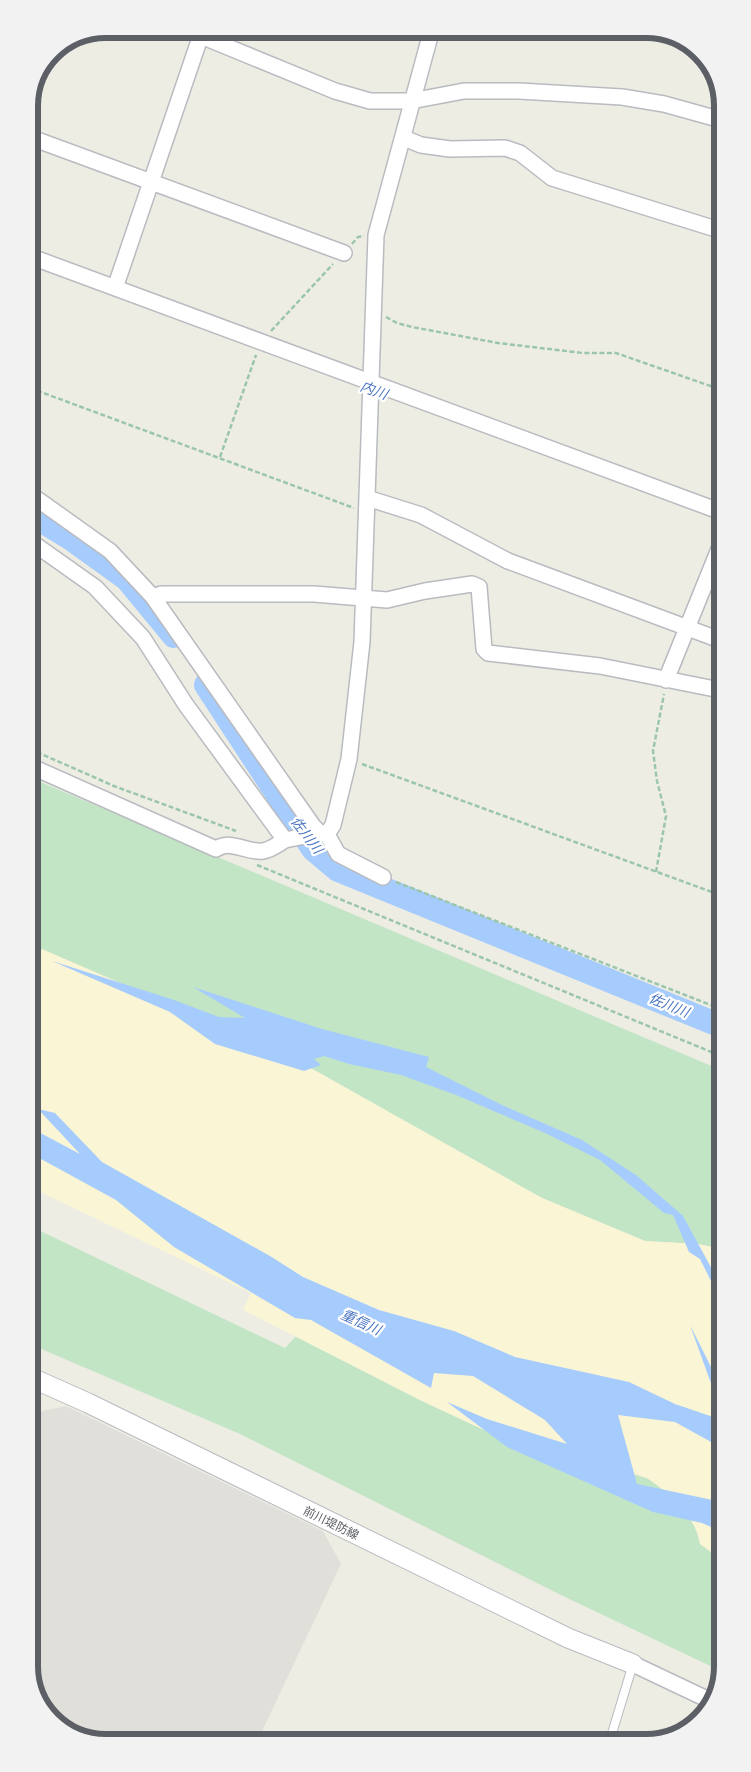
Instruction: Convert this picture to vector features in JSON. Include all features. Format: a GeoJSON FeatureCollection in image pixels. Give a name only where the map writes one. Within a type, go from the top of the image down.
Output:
{"type":"FeatureCollection","features":[{"type":"Feature","properties":{"kind":"street"},"geometry":{"type":"LineString","coordinates":[[115,288],[200,37]]}},
{"type":"Feature","properties":{"kind":"street"},"geometry":{"type":"LineString","coordinates":[[214,37],[352,97],[370,101],[411,101],[440,94],[487,90],[613,97],[664,104],[714,118]]}},
{"type":"Feature","properties":{"kind":"street"},"geometry":{"type":"LineString","coordinates":[[38,769],[216,849],[223,844],[261,851],[269,850],[288,839],[321,834],[333,825],[349,759],[365,598],[376,235],[404,138],[411,101],[429,38]]}},
{"type":"Feature","properties":{"kind":"street"},"geometry":{"type":"LineString","coordinates":[[404,138],[421,145],[450,149],[504,148],[520,153],[552,178],[714,228]]}},
{"type":"Feature","properties":{"kind":"street"},"geometry":{"type":"LineString","coordinates":[[38,140],[344,253]]}},
{"type":"Feature","properties":{"kind":"street"},"geometry":{"type":"LineString","coordinates":[[38,259],[714,509]]}},
{"type":"Feature","properties":{"kind":"street"},"geometry":{"type":"LineString","coordinates":[[38,500],[110,552],[153,597],[313,826],[338,854],[383,877]]}},
{"type":"Feature","properties":{"kind":"street"},"geometry":{"type":"LineString","coordinates":[[367,506],[421,516],[508,561],[714,638]]}},
{"type":"Feature","properties":{"kind":"street"},"geometry":{"type":"LineString","coordinates":[[38,546],[95,587],[143,638],[186,706],[288,839]]}},
{"type":"Feature","properties":{"kind":"street"},"geometry":{"type":"LineString","coordinates":[[666,680],[714,564]]}},
{"type":"Feature","properties":{"kind":"street"},"geometry":{"type":"LineString","coordinates":[[153,597],[161,594],[314,594],[387,600],[426,591],[472,584],[479,587],[484,649],[488,653],[600,666],[714,689]]}},
{"type":"Feature","properties":{"kind":"street","name":"前川堤防線"},"geometry":{"type":"LineString","coordinates":[[37,1380],[568,1638],[633,1664]]}},
{"type":"Feature","properties":{"kind":"street"},"geometry":{"type":"LineString","coordinates":[[633,1664],[705,1698]]}},
{"type":"Feature","properties":{"kind":"lane"},"geometry":{"type":"LineString","coordinates":[[612,1734],[633,1664]]}},
{"type":"Feature","properties":{"kind":"path"},"geometry":{"type":"LineString","coordinates":[[220,457],[261,342],[358,237],[376,235]]}},
{"type":"Feature","properties":{"kind":"path"},"geometry":{"type":"LineString","coordinates":[[374,311],[397,323],[498,342],[583,353],[616,352],[714,388]]}},
{"type":"Feature","properties":{"kind":"path"},"geometry":{"type":"LineString","coordinates":[[38,391],[220,457],[367,506]]}},
{"type":"Feature","properties":{"kind":"path"},"geometry":{"type":"LineString","coordinates":[[656,872],[666,816],[657,781],[653,751],[666,680]]}},
{"type":"Feature","properties":{"kind":"path"},"geometry":{"type":"LineString","coordinates":[[38,752],[114,786],[244,834]]}},
{"type":"Feature","properties":{"kind":"path"},"geometry":{"type":"LineString","coordinates":[[349,759],[714,893]]}},
{"type":"Feature","properties":{"kind":"path"},"geometry":{"type":"LineString","coordinates":[[253,864],[714,1053]]}},
{"type":"Feature","properties":{"kind":"path"},"geometry":{"type":"LineString","coordinates":[[383,877],[714,1006]]}},
{"type":"Feature","properties":{"kind":"shaded area"},"geometry":{"type":"Polygon","coordinates":[[[66,1406],[323,1531],[341,1564],[261,1734],[92,1733],[64,1721],[44,1697],[37,1667],[37,1412],[66,1406]]]}},
{"type":"Feature","properties":{"kind":"green space"},"geometry":{"type":"Polygon","coordinates":[[[38,781],[714,1067],[714,1247],[698,1244],[645,1241],[542,1198],[291,1057],[37,949],[38,781]]]}},
{"type":"Feature","properties":{"kind":"green space"},"geometry":{"type":"Polygon","coordinates":[[[37,1230],[285,1348],[296,1336],[420,1400],[482,1429],[647,1478],[681,1506],[693,1523],[700,1544],[714,1554],[714,1668],[565,1597],[240,1434],[37,1347],[37,1230]]]}},
{"type":"Feature","properties":{"kind":"sand"},"geometry":{"type":"Polygon","coordinates":[[[42,949],[291,1057],[542,1198],[645,1241],[698,1244],[714,1247],[714,1554],[700,1544],[693,1523],[681,1506],[647,1478],[482,1429],[420,1400],[243,1310],[251,1293],[37,1191],[37,960],[42,949]]]}},
{"type":"Feature","properties":{"kind":"water"},"geometry":{"type":"Polygon","coordinates":[[[52,961],[174,1000],[219,1017],[245,1018],[193,987],[322,1029],[429,1057],[426,1067],[502,1105],[582,1140],[636,1175],[683,1216],[714,1273],[714,1287],[700,1259],[689,1252],[673,1215],[664,1213],[600,1160],[545,1133],[456,1095],[401,1075],[349,1064],[324,1056],[314,1059],[321,1065],[304,1071],[215,1044],[170,1012],[52,961]]]}},
{"type":"Feature","properties":{"kind":"water","name":"重信川"},"geometry":{"type":"Polygon","coordinates":[[[38,1109],[55,1113],[102,1162],[270,1256],[303,1277],[379,1310],[454,1331],[515,1357],[629,1382],[675,1404],[714,1417],[714,1444],[675,1422],[618,1415],[637,1484],[714,1500],[714,1528],[702,1523],[653,1512],[507,1447],[447,1402],[487,1419],[567,1444],[545,1420],[473,1376],[434,1373],[431,1388],[311,1320],[295,1318],[174,1247],[116,1200],[41,1159],[37,1162],[37,1131],[80,1154],[38,1109]]]}},
{"type":"Feature","properties":{"kind":"water"},"geometry":{"type":"Polygon","coordinates":[[[690,1325],[714,1373],[714,1392],[690,1325]]]}},
{"type":"Feature","properties":{"kind":"waterway","name":"佐川川"},"geometry":{"type":"LineString","coordinates":[[38,519],[70,538],[127,579],[174,636]]}},
{"type":"Feature","properties":{"kind":"waterway","name":"佐川川"},"geometry":{"type":"LineString","coordinates":[[206,685],[313,849],[338,870],[714,1023]]}},
{"type":"Feature","properties":{"kind":"water label","name":"内川"},"geometry":{"type":"Point","coordinates":[374,390]}}]}
